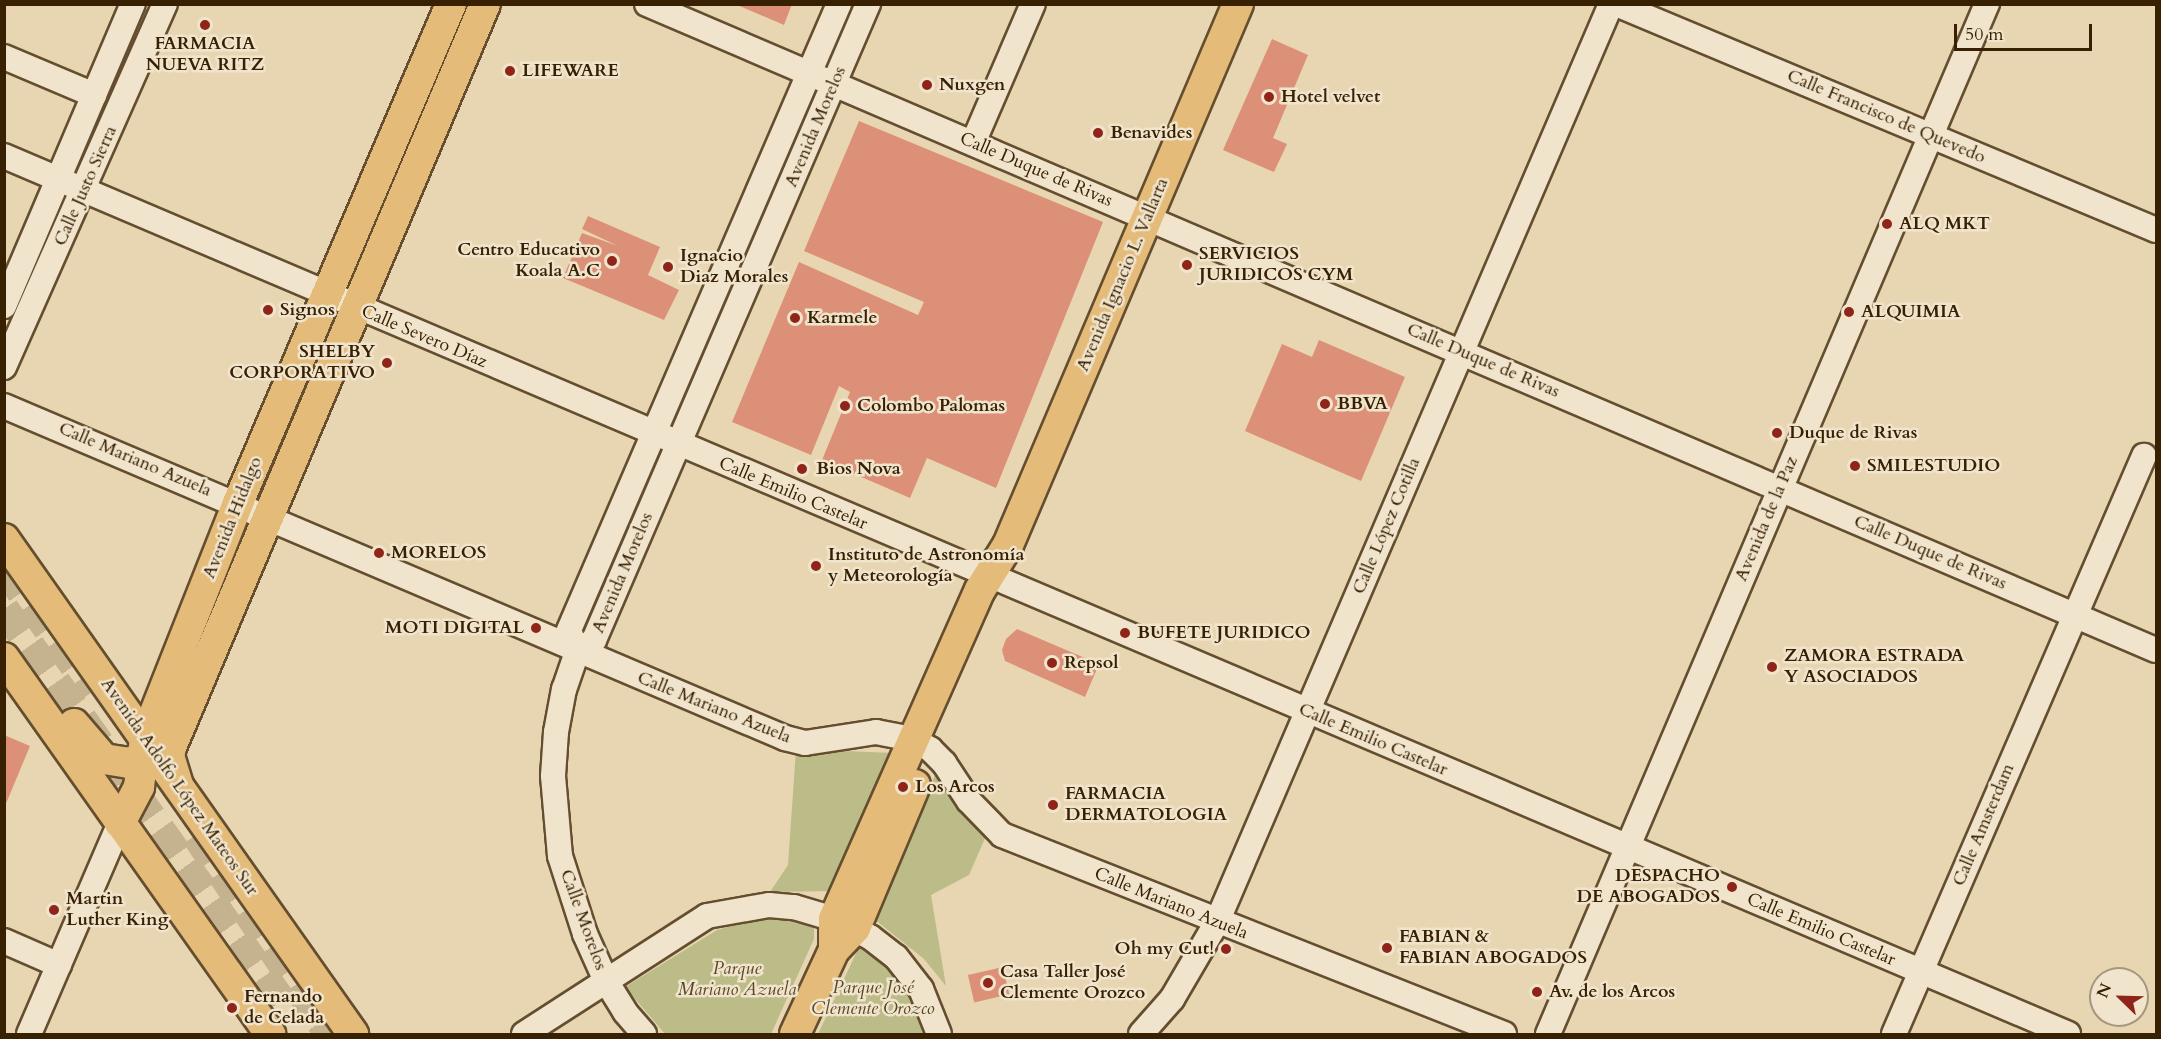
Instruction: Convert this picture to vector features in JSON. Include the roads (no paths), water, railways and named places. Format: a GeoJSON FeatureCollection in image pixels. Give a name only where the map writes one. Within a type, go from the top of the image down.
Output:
{"type":"FeatureCollection","features":[{"type":"Feature","properties":{"kind":"main road","name":"Avenida Hidalgo"},"geometry":{"type":"LineString","coordinates":[[120,823],[139,788],[144,747],[238,503],[452,4]]}},
{"type":"Feature","properties":{"kind":"main road"},"geometry":{"type":"LineString","coordinates":[[359,260],[468,4]]}},
{"type":"Feature","properties":{"kind":"main road","name":"Avenida Hidalgo"},"geometry":{"type":"LineString","coordinates":[[178,785],[169,756],[171,747],[485,4]]}},
{"type":"Feature","properties":{"kind":"main road","name":"Avenida Ignacio L. Vallarta"},"geometry":{"type":"LineString","coordinates":[[795,1035],[994,579],[1238,4]]}},
{"type":"Feature","properties":{"kind":"main road","name":"Avenida Adolfo López Mateos Sur"},"geometry":{"type":"LineString","coordinates":[[4,539],[144,747],[178,785],[353,1035]]}},
{"type":"Feature","properties":{"kind":"main road"},"geometry":{"type":"LineString","coordinates":[[4,651],[38,674],[98,755],[115,763],[129,763],[144,747]]}},
{"type":"Feature","properties":{"kind":"main road"},"geometry":{"type":"LineString","coordinates":[[4,658],[270,1035]]}},
{"type":"Feature","properties":{"kind":"street","name":"Calle Justo Sierra"},"geometry":{"type":"LineString","coordinates":[[4,306],[133,4]]}},
{"type":"Feature","properties":{"kind":"street","name":"Calle Justo Sierra"},"geometry":{"type":"LineString","coordinates":[[4,367],[85,190],[165,4]]}},
{"type":"Feature","properties":{"kind":"street","name":"Calle Duque de Rivas"},"geometry":{"type":"LineString","coordinates":[[647,4],[2157,650]]}},
{"type":"Feature","properties":{"kind":"street","name":"Avenida Morelos"},"geometry":{"type":"LineString","coordinates":[[839,4],[569,630],[578,652],[594,640],[868,4]]}},
{"type":"Feature","properties":{"kind":"street"},"geometry":{"type":"LineString","coordinates":[[973,143],[1033,4]]}},
{"type":"Feature","properties":{"kind":"street","name":"Calle López Cotilla"},"geometry":{"type":"LineString","coordinates":[[1141,1035],[1172,999],[1217,922],[1611,4]]}},
{"type":"Feature","properties":{"kind":"street","name":"Calle Francisco de Quevedo"},"geometry":{"type":"LineString","coordinates":[[1616,4],[2157,230]]}},
{"type":"Feature","properties":{"kind":"street","name":"Avenida de la Paz"},"geometry":{"type":"LineString","coordinates":[[1548,1035],[1987,4]]}},
{"type":"Feature","properties":{"kind":"street"},"geometry":{"type":"LineString","coordinates":[[4,57],[94,95]]}},
{"type":"Feature","properties":{"kind":"street","name":"Calle Severo Díaz"},"geometry":{"type":"LineString","coordinates":[[4,156],[678,445]]}},
{"type":"Feature","properties":{"kind":"street","name":"Calle Mariano Azuela"},"geometry":{"type":"LineString","coordinates":[[4,406],[269,516],[578,652],[785,738],[805,743],[876,732],[921,744],[986,822],[1002,835],[1504,1035]]}},
{"type":"Feature","properties":{"kind":"street","name":"Calle Emilio Castelar"},"geometry":{"type":"LineString","coordinates":[[678,445],[2068,1035]]}},
{"type":"Feature","properties":{"kind":"street","name":"Calle Amsterdam"},"geometry":{"type":"LineString","coordinates":[[1893,1035],[2144,456]]}},
{"type":"Feature","properties":{"kind":"street","name":"Calle Morelos"},"geometry":{"type":"LineString","coordinates":[[578,652],[564,689],[556,732],[554,815],[571,896],[606,981],[625,1012],[644,1035]]}},
{"type":"Feature","properties":{"kind":"street","name":"Avenida Hidalgo"},"geometry":{"type":"LineString","coordinates":[[30,1035],[120,823]]}},
{"type":"Feature","properties":{"kind":"street"},"geometry":{"type":"LineString","coordinates":[[524,1035],[707,916],[769,905],[794,907],[845,924],[896,957],[921,989],[939,1035]]}},
{"type":"Feature","properties":{"kind":"street"},"geometry":{"type":"LineString","coordinates":[[4,941],[59,965]]}},
{"type":"Feature","properties":{"kind":"tunnel"},"geometry":{"type":"LineString","coordinates":[[219,594],[359,260]]}},
{"type":"Feature","properties":{"kind":"tunnel"},"geometry":{"type":"LineString","coordinates":[[4,568],[93,691]]}},
{"type":"Feature","properties":{"kind":"tunnel"},"geometry":{"type":"LineString","coordinates":[[4,609],[287,1008]]}},
{"type":"Feature","properties":{"kind":"tunnel"},"geometry":{"type":"LineString","coordinates":[[196,835],[329,1034]]}},
{"type":"Feature","properties":{"kind":"place","name":"FARMACIA NUEVA RITZ"},"geometry":{"type":"Point","coordinates":[205,25]}},
{"type":"Feature","properties":{"kind":"place","name":"LIFEWARE"},"geometry":{"type":"Point","coordinates":[510,71]}},
{"type":"Feature","properties":{"kind":"place","name":"Nuxgen"},"geometry":{"type":"Point","coordinates":[927,85]}},
{"type":"Feature","properties":{"kind":"place","name":"Hotel velvet"},"geometry":{"type":"Point","coordinates":[1269,97]}},
{"type":"Feature","properties":{"kind":"place","name":"Benavides"},"geometry":{"type":"Point","coordinates":[1098,133]}},
{"type":"Feature","properties":{"kind":"place","name":"ALQ MKT"},"geometry":{"type":"Point","coordinates":[1887,224]}},
{"type":"Feature","properties":{"kind":"place","name":"Centro Educativo Koala A.C"},"geometry":{"type":"Point","coordinates":[612,261]}},
{"type":"Feature","properties":{"kind":"place","name":"SERVICIOS JURIDICOS CYM"},"geometry":{"type":"Point","coordinates":[1187,265]}},
{"type":"Feature","properties":{"kind":"place","name":"Ignacio Diaz Morales"},"geometry":{"type":"Point","coordinates":[668,267]}},
{"type":"Feature","properties":{"kind":"place","name":"Signos"},"geometry":{"type":"Point","coordinates":[268,310]}},
{"type":"Feature","properties":{"kind":"place","name":"ALQUIMIA"},"geometry":{"type":"Point","coordinates":[1849,312]}},
{"type":"Feature","properties":{"kind":"place","name":"Karmele"},"geometry":{"type":"Point","coordinates":[795,318]}},
{"type":"Feature","properties":{"kind":"place","name":"SHELBY CORPORATIVO"},"geometry":{"type":"Point","coordinates":[387,363]}},
{"type":"Feature","properties":{"kind":"place","name":"BBVA"},"geometry":{"type":"Point","coordinates":[1325,404]}},
{"type":"Feature","properties":{"kind":"place","name":"Colombo Palomas"},"geometry":{"type":"Point","coordinates":[845,406]}},
{"type":"Feature","properties":{"kind":"place","name":"Duque de Rivas"},"geometry":{"type":"Point","coordinates":[1777,433]}},
{"type":"Feature","properties":{"kind":"place","name":"SMILESTUDIO"},"geometry":{"type":"Point","coordinates":[1855,466]}},
{"type":"Feature","properties":{"kind":"place","name":"Bios Nova"},"geometry":{"type":"Point","coordinates":[802,469]}},
{"type":"Feature","properties":{"kind":"place","name":"MORELOS"},"geometry":{"type":"Point","coordinates":[379,553]}},
{"type":"Feature","properties":{"kind":"place","name":"Instituto de Astronomía y Meteorología"},"geometry":{"type":"Point","coordinates":[816,566]}},
{"type":"Feature","properties":{"kind":"place","name":"MOTI DIGITAL"},"geometry":{"type":"Point","coordinates":[536,628]}},
{"type":"Feature","properties":{"kind":"place","name":"BUFETE JURIDICO"},"geometry":{"type":"Point","coordinates":[1125,633]}},
{"type":"Feature","properties":{"kind":"place","name":"Repsol"},"geometry":{"type":"Point","coordinates":[1052,663]}},
{"type":"Feature","properties":{"kind":"place","name":"ZAMORA ESTRADA Y ASOCIADOS"},"geometry":{"type":"Point","coordinates":[1772,667]}},
{"type":"Feature","properties":{"kind":"place","name":"Los Arcos"},"geometry":{"type":"Point","coordinates":[903,787]}},
{"type":"Feature","properties":{"kind":"place","name":"FARMACIA DERMATOLOGIA"},"geometry":{"type":"Point","coordinates":[1053,805]}},
{"type":"Feature","properties":{"kind":"place","name":"DESPACHO DE ABOGADOS"},"geometry":{"type":"Point","coordinates":[1732,887]}},
{"type":"Feature","properties":{"kind":"place","name":"Martin Luther King"},"geometry":{"type":"Point","coordinates":[54,910]}},
{"type":"Feature","properties":{"kind":"place","name":"FABIAN & FABIAN ABOGADOS"},"geometry":{"type":"Point","coordinates":[1387,948]}},
{"type":"Feature","properties":{"kind":"place","name":"Oh my Cut!"},"geometry":{"type":"Point","coordinates":[1226,949]}},
{"type":"Feature","properties":{"kind":"place","name":"Casa Taller José Clemente Orozco"},"geometry":{"type":"Point","coordinates":[988,983]}},
{"type":"Feature","properties":{"kind":"place","name":"Av. de los Arcos"},"geometry":{"type":"Point","coordinates":[1537,992]}},
{"type":"Feature","properties":{"kind":"place","name":"Fernando de Celada"},"geometry":{"type":"Point","coordinates":[232,1008]}},
{"type":"Feature","properties":{"kind":"park label","name":"Parque Mariano Azuela"},"geometry":{"type":"Point","coordinates":[737,980]}},
{"type":"Feature","properties":{"kind":"park label","name":"Parque José Clemente Orozco"},"geometry":{"type":"Point","coordinates":[873,999]}}]}
